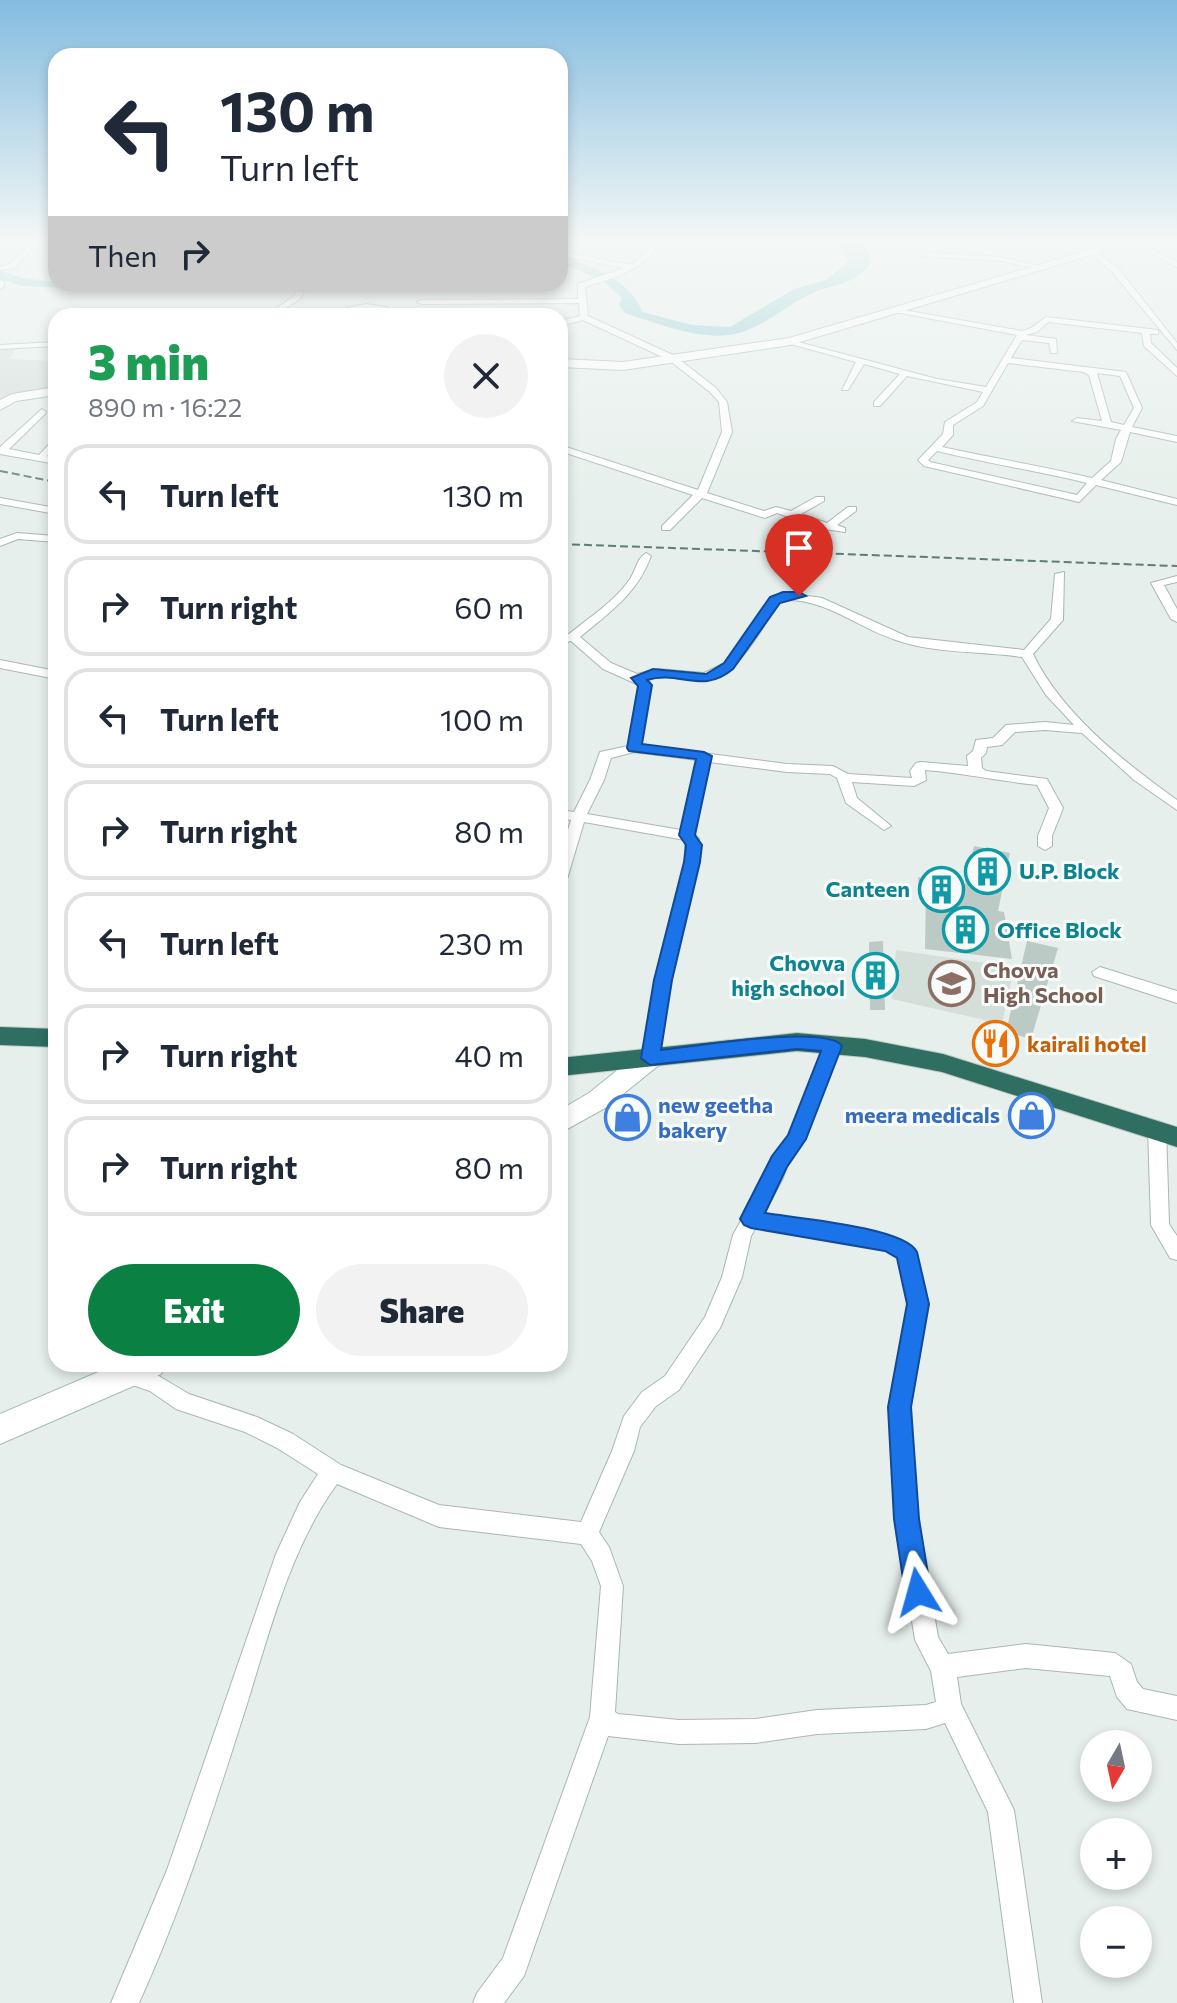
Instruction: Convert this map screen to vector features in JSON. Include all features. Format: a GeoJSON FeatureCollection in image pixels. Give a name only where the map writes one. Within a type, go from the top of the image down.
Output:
{"type":"FeatureCollection","features":[{"type":"Feature","properties":{"kind":"highway"},"geometry":{"type":"LineString","coordinates":[[0,1024],[48,1027]]}},
{"type":"Feature","properties":{"kind":"highway"},"geometry":{"type":"LineString","coordinates":[[0,1036],[48,1038]]}},
{"type":"Feature","properties":{"kind":"highway"},"geometry":{"type":"LineString","coordinates":[[568,1066],[797,1042],[943,1063],[1170,1130]]}},
{"type":"Feature","properties":{"kind":"highway"},"geometry":{"type":"LineString","coordinates":[[568,1059],[589,1063]]}},
{"type":"Feature","properties":{"kind":"street"},"geometry":{"type":"LineString","coordinates":[[628,337],[672,358],[713,390],[723,402],[727,432],[702,492],[666,528]]}},
{"type":"Feature","properties":{"kind":"street"},"geometry":{"type":"LineString","coordinates":[[568,363],[623,366],[802,337]]}},
{"type":"Feature","properties":{"kind":"street"},"geometry":{"type":"LineString","coordinates":[[1004,360],[1123,374],[1138,408],[1134,421],[1126,428],[1116,462],[1092,482],[1079,499],[927,464],[923,460],[948,435],[948,424],[980,404],[1004,360],[1018,337]]}},
{"type":"Feature","properties":{"kind":"street"},"geometry":{"type":"LineString","coordinates":[[1034,337],[1053,341],[1054,351]]}},
{"type":"Feature","properties":{"kind":"street"},"geometry":{"type":"LineString","coordinates":[[1146,337],[1147,344],[1177,373]]}},
{"type":"Feature","properties":{"kind":"street"},"geometry":{"type":"LineString","coordinates":[[790,341],[936,381],[989,390]]}},
{"type":"Feature","properties":{"kind":"street"},"geometry":{"type":"LineString","coordinates":[[0,347],[48,344]]}},
{"type":"Feature","properties":{"kind":"street"},"geometry":{"type":"LineString","coordinates":[[845,388],[861,361]]}},
{"type":"Feature","properties":{"kind":"street"},"geometry":{"type":"LineString","coordinates":[[1082,368],[1093,374],[1107,424]]}},
{"type":"Feature","properties":{"kind":"street"},"geometry":{"type":"LineString","coordinates":[[877,404],[906,372]]}},
{"type":"Feature","properties":{"kind":"street"},"geometry":{"type":"LineString","coordinates":[[0,406],[12,398],[48,392]]}},
{"type":"Feature","properties":{"kind":"street"},"geometry":{"type":"LineString","coordinates":[[0,450],[42,412]]}},
{"type":"Feature","properties":{"kind":"street"},"geometry":{"type":"LineString","coordinates":[[1077,421],[1177,439]]}},
{"type":"Feature","properties":{"kind":"street"},"geometry":{"type":"LineString","coordinates":[[935,448],[1000,463],[1030,466],[1177,502]]}},
{"type":"Feature","properties":{"kind":"street"},"geometry":{"type":"LineString","coordinates":[[0,450],[48,459]]}},
{"type":"Feature","properties":{"kind":"street"},"geometry":{"type":"LineString","coordinates":[[41,458],[48,450]]}},
{"type":"Feature","properties":{"kind":"street"},"geometry":{"type":"LineString","coordinates":[[568,450],[765,515],[776,510],[841,530]]}},
{"type":"Feature","properties":{"kind":"street"},"geometry":{"type":"LineString","coordinates":[[792,515],[820,499]]}},
{"type":"Feature","properties":{"kind":"street"},"geometry":{"type":"LineString","coordinates":[[0,501],[48,510]]}},
{"type":"Feature","properties":{"kind":"street"},"geometry":{"type":"LineString","coordinates":[[828,527],[852,509]]}},
{"type":"Feature","properties":{"kind":"street"},"geometry":{"type":"LineString","coordinates":[[0,543],[17,536],[48,538]]}},
{"type":"Feature","properties":{"kind":"street"},"geometry":{"type":"LineString","coordinates":[[568,637],[603,613],[637,579],[646,556]]}},
{"type":"Feature","properties":{"kind":"street"},"geometry":{"type":"LineString","coordinates":[[1027,654],[1057,620],[1060,574]]}},
{"type":"Feature","properties":{"kind":"street"},"geometry":{"type":"LineString","coordinates":[[1177,579],[1157,583],[1177,619]]}},
{"type":"Feature","properties":{"kind":"street"},"geometry":{"type":"LineString","coordinates":[[638,678],[653,673],[707,678],[718,674],[729,666],[775,600],[783,596],[816,601],[904,640],[1027,654]]}},
{"type":"Feature","properties":{"kind":"street"},"geometry":{"type":"LineString","coordinates":[[568,639],[607,666],[638,678],[645,685],[634,748]]}},
{"type":"Feature","properties":{"kind":"street"},"geometry":{"type":"LineString","coordinates":[[1027,654],[1049,693],[1086,730],[1177,806]]}},
{"type":"Feature","properties":{"kind":"street"},"geometry":{"type":"LineString","coordinates":[[0,664],[48,673]]}},
{"type":"Feature","properties":{"kind":"street"},"geometry":{"type":"LineString","coordinates":[[975,770],[973,761],[981,743],[997,742],[1011,728],[1045,726],[1086,730]]}},
{"type":"Feature","properties":{"kind":"street"},"geometry":{"type":"LineString","coordinates":[[568,855],[605,755],[634,748],[787,768],[833,770],[844,778],[914,782],[919,780],[917,771],[921,766],[975,770],[988,777],[1042,782],[1056,808],[1045,836],[1045,846]]}},
{"type":"Feature","properties":{"kind":"street"},"geometry":{"type":"LineString","coordinates":[[687,835],[704,756]]}},
{"type":"Feature","properties":{"kind":"street"},"geometry":{"type":"LineString","coordinates":[[844,778],[851,800],[884,826]]}},
{"type":"Feature","properties":{"kind":"street"},"geometry":{"type":"LineString","coordinates":[[568,815],[687,835],[694,845],[663,980],[650,1058],[598,1100],[568,1118]]}},
{"type":"Feature","properties":{"kind":"street"},"geometry":{"type":"LineString","coordinates":[[1100,972],[1177,997]]}},
{"type":"Feature","properties":{"kind":"street"},"geometry":{"type":"LineString","coordinates":[[587,1534],[623,1451],[631,1423],[649,1399],[672,1383],[713,1322],[732,1277],[742,1235],[779,1162],[801,1128],[833,1046]]}},
{"type":"Feature","properties":{"kind":"street"},"geometry":{"type":"LineString","coordinates":[[589,1063],[600,1074],[598,1100]]}},
{"type":"Feature","properties":{"kind":"street"},"geometry":{"type":"LineString","coordinates":[[1170,1130],[1160,1225],[1177,1252]]}},
{"type":"Feature","properties":{"kind":"street"},"geometry":{"type":"LineString","coordinates":[[751,1219],[889,1243],[907,1252],[918,1304],[900,1407],[907,1519],[927,1640],[942,1667],[949,1706],[1001,1810],[1028,2003]]}},
{"type":"Feature","properties":{"kind":"street"},"geometry":{"type":"LineString","coordinates":[[0,1429],[131,1372]]}},
{"type":"Feature","properties":{"kind":"street"},"geometry":{"type":"LineString","coordinates":[[142,1372],[183,1402],[250,1424],[285,1441],[333,1472],[439,1516],[587,1534],[601,1555],[612,1586],[602,1717],[514,1966],[487,2003]]}},
{"type":"Feature","properties":{"kind":"street"},"geometry":{"type":"LineString","coordinates":[[125,2003],[166,1909],[268,1606],[307,1511],[333,1472]]}},
{"type":"Feature","properties":{"kind":"street"},"geometry":{"type":"LineString","coordinates":[[942,1667],[1026,1656],[1115,1665],[1123,1672],[1126,1688],[1136,1700],[1177,1708]]}},
{"type":"Feature","properties":{"kind":"street"},"geometry":{"type":"LineString","coordinates":[[602,1717],[613,1726],[652,1730],[744,1731],[817,1722],[910,1719],[943,1712],[949,1706]]}},
{"type":"Feature","properties":{"kind":"shaded area"},"geometry":{"type":"Polygon","coordinates":[[[0,348],[16,349],[9,359],[48,361],[48,391],[0,400],[0,348]]]}},
{"type":"Feature","properties":{"kind":"shaded area","name":"Chovva High School"},"geometry":{"type":"Polygon","coordinates":[[[896,950],[1014,967],[1002,1024],[892,999],[896,950]]]}},
{"type":"Feature","properties":{"kind":"building"},"geometry":{"type":"Polygon","coordinates":[[[974,846],[1010,853],[998,911],[1004,912],[1012,959],[925,949],[926,891],[919,890],[918,877],[964,889],[974,846]]]}},
{"type":"Feature","properties":{"kind":"building","name":"Chovva high school"},"geometry":{"type":"Polygon","coordinates":[[[883,941],[885,1010],[870,1010],[869,942],[883,941]]]}},
{"type":"Feature","properties":{"kind":"building"},"geometry":{"type":"Polygon","coordinates":[[[1027,941],[1058,948],[1031,1039],[1006,1032],[1027,941]]]}},
{"type":"Feature","properties":{"kind":"railway"},"geometry":{"type":"LineString","coordinates":[[0,471],[48,480]]}},
{"type":"Feature","properties":{"kind":"railway"},"geometry":{"type":"LineString","coordinates":[[568,544],[1177,566]]}},
{"type":"Feature","properties":{"kind":"place","name":"U.P. Block"},"geometry":{"type":"Point","coordinates":[988,871]}},
{"type":"Feature","properties":{"kind":"place","name":"Canteen"},"geometry":{"type":"Point","coordinates":[941,889]}},
{"type":"Feature","properties":{"kind":"place","name":"Office Block"},"geometry":{"type":"Point","coordinates":[966,930]}},
{"type":"Feature","properties":{"kind":"place","name":"Chovva high school"},"geometry":{"type":"Point","coordinates":[876,976]}},
{"type":"Feature","properties":{"kind":"place","name":"Chovva High School"},"geometry":{"type":"Point","coordinates":[952,983]}},
{"type":"Feature","properties":{"kind":"place","name":"kairali hotel"},"geometry":{"type":"Point","coordinates":[996,1044]}},
{"type":"Feature","properties":{"kind":"place","name":"meera medicals"},"geometry":{"type":"Point","coordinates":[1031,1115]}},
{"type":"Feature","properties":{"kind":"place","name":"new geetha bakery"},"geometry":{"type":"Point","coordinates":[627,1118]}},
{"type":"Feature","properties":{"kind":"route"},"geometry":{"type":"LineString","coordinates":[[799,596],[783,596],[775,600],[729,666],[718,674],[707,678],[653,673],[638,678],[645,685],[636,722],[634,748],[704,756],[687,835],[694,845],[692,862],[663,980],[650,1058],[797,1042],[833,1046],[806,1118],[796,1139],[779,1162],[774,1178],[751,1219],[889,1243],[907,1252],[918,1304],[900,1407],[907,1519],[918,1592]]}}]}
